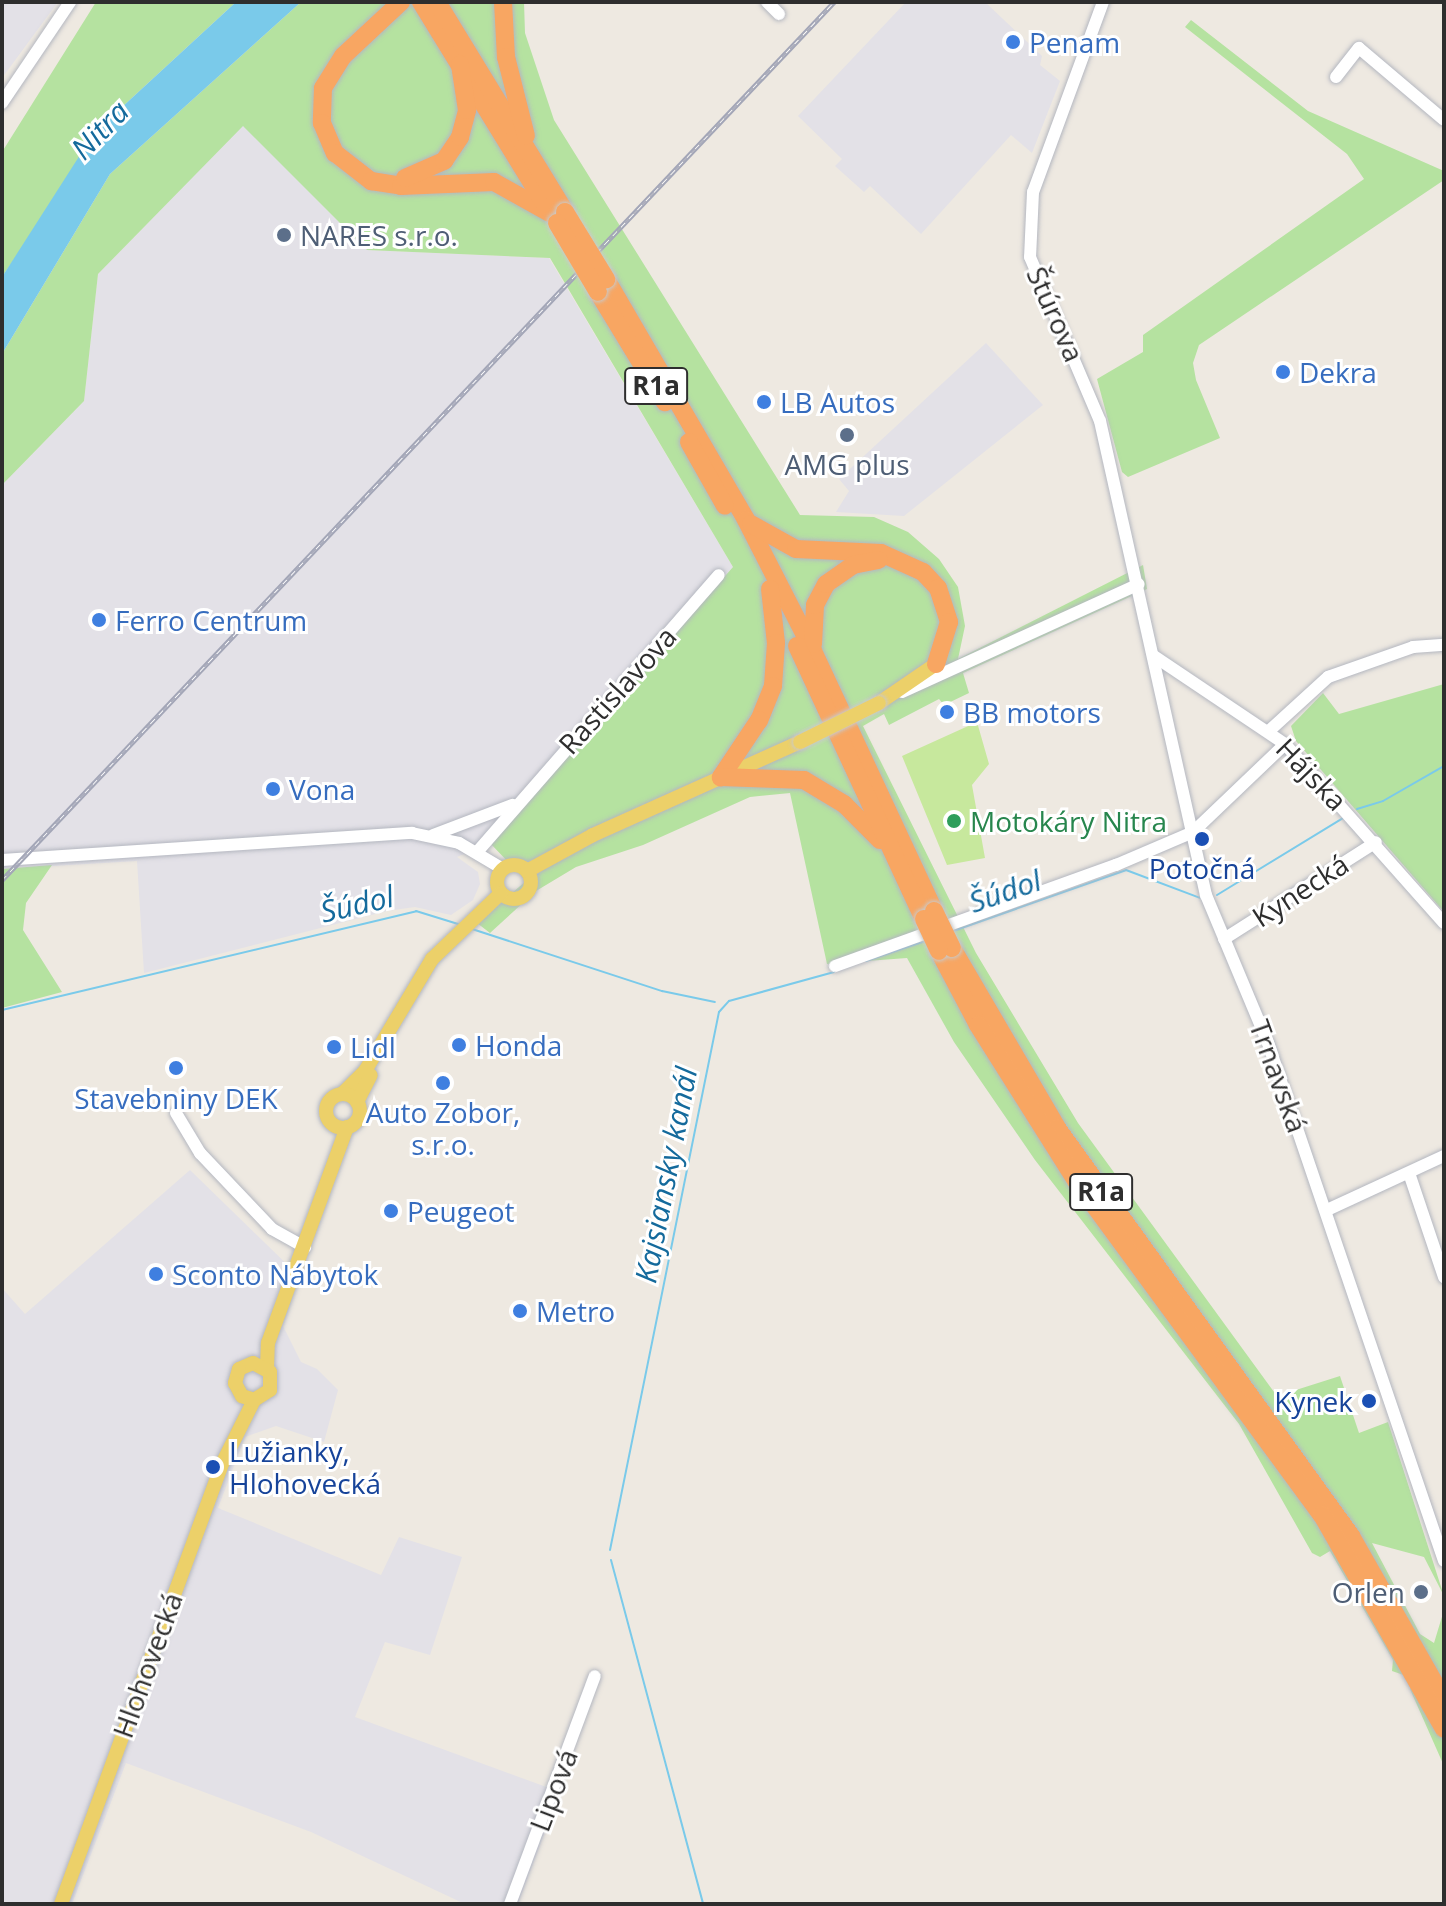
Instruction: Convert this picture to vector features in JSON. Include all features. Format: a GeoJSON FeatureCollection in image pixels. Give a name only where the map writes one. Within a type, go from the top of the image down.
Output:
{"type":"FeatureCollection","features":[{"type":"Feature","properties":{"kind":"highway"},"geometry":{"type":"LineString","coordinates":[[401,2],[348,49],[323,88],[322,123],[335,153],[371,181],[401,186],[494,182],[557,216]]}},
{"type":"Feature","properties":{"kind":"highway"},"geometry":{"type":"LineString","coordinates":[[409,2],[337,72],[326,105],[339,150],[373,176],[400,179],[430,170],[460,137],[467,110],[460,65]]}},
{"type":"Feature","properties":{"kind":"highway"},"geometry":{"type":"LineString","coordinates":[[503,2],[506,57],[532,158]]}},
{"type":"Feature","properties":{"kind":"highway","name":"R1a"},"geometry":{"type":"LineString","coordinates":[[431,5],[532,158],[557,216]]}},
{"type":"Feature","properties":{"kind":"highway","name":"R1a"},"geometry":{"type":"LineString","coordinates":[[431,5],[460,65],[602,286],[746,520],[813,651],[928,914]]}},
{"type":"Feature","properties":{"kind":"highway","name":"R1a"},"geometry":{"type":"LineString","coordinates":[[602,286],[770,589],[890,850],[946,949],[978,1025],[1077,1182],[1322,1515],[1444,1729]]}},
{"type":"Feature","properties":{"kind":"highway"},"geometry":{"type":"LineString","coordinates":[[746,520],[796,549],[881,553],[923,572],[944,599],[949,622],[942,667]]}},
{"type":"Feature","properties":{"kind":"highway"},"geometry":{"type":"LineString","coordinates":[[813,651],[815,605],[826,584],[853,565],[879,560],[908,568],[934,592],[944,623],[942,667]]}},
{"type":"Feature","properties":{"kind":"highway"},"geometry":{"type":"LineString","coordinates":[[721,777],[759,720],[773,686],[776,643],[770,589]]}},
{"type":"Feature","properties":{"kind":"highway"},"geometry":{"type":"LineString","coordinates":[[721,777],[790,777],[816,786],[844,804],[890,850]]}},
{"type":"Feature","properties":{"kind":"highway","name":"R1a"},"geometry":{"type":"LineString","coordinates":[[946,949],[1057,1128],[1351,1536],[1444,1700]]}},
{"type":"Feature","properties":{"kind":"main road"},"geometry":{"type":"LineString","coordinates":[[527,871],[898,694],[942,667]]}},
{"type":"Feature","properties":{"kind":"main road"},"geometry":{"type":"LineString","coordinates":[[498,865],[543,861]]}},
{"type":"Feature","properties":{"kind":"main road"},"geometry":{"type":"LineString","coordinates":[[498,865],[515,865],[527,871],[531,883],[525,894],[512,899],[501,893],[497,881],[498,865]]}},
{"type":"Feature","properties":{"kind":"main road"},"geometry":{"type":"LineString","coordinates":[[464,926],[409,1007],[357,1102],[358,1118],[341,1126],[327,1110],[365,1071],[388,1026],[432,959],[464,926],[501,893]]}},
{"type":"Feature","properties":{"kind":"main road"},"geometry":{"type":"LineString","coordinates":[[342,1094],[357,1102]]}},
{"type":"Feature","properties":{"kind":"main road","name":"Hlohovecká"},"geometry":{"type":"LineString","coordinates":[[60,1903],[236,1430],[254,1400],[270,1390],[260,1366],[337,1165],[341,1126]]}},
{"type":"Feature","properties":{"kind":"main road","name":"Hlohovecká"},"geometry":{"type":"LineString","coordinates":[[236,1430],[236,1374],[260,1366]]}},
{"type":"Feature","properties":{"kind":"main road"},"geometry":{"type":"LineString","coordinates":[[238,1393],[254,1400]]}},
{"type":"Feature","properties":{"kind":"street"},"geometry":{"type":"LineString","coordinates":[[2,103],[70,2]]}},
{"type":"Feature","properties":{"kind":"street"},"geometry":{"type":"LineString","coordinates":[[767,2],[779,14]]}},
{"type":"Feature","properties":{"kind":"street","name":"Štúrova"},"geometry":{"type":"LineString","coordinates":[[1103,2],[1033,192],[1027,238],[1036,274],[1072,345],[1100,421],[1139,584]]}},
{"type":"Feature","properties":{"kind":"street"},"geometry":{"type":"LineString","coordinates":[[1336,77],[1359,48],[1444,120]]}},
{"type":"Feature","properties":{"kind":"street","name":"Rastislavova"},"geometry":{"type":"LineString","coordinates":[[478,851],[515,804],[719,575]]}},
{"type":"Feature","properties":{"kind":"street"},"geometry":{"type":"LineString","coordinates":[[942,667],[1139,584]]}},
{"type":"Feature","properties":{"kind":"street","name":"Trnavská"},"geometry":{"type":"LineString","coordinates":[[1139,584],[1206,895],[1268,1043],[1443,1558]]}},
{"type":"Feature","properties":{"kind":"street"},"geometry":{"type":"LineString","coordinates":[[1270,730],[1328,677],[1413,647],[1444,645]]}},
{"type":"Feature","properties":{"kind":"street","name":"Hájska"},"geometry":{"type":"LineString","coordinates":[[1154,656],[1270,730],[1376,842],[1444,923]]}},
{"type":"Feature","properties":{"kind":"street"},"geometry":{"type":"LineString","coordinates":[[835,966],[1116,865],[1193,832],[1285,744]]}},
{"type":"Feature","properties":{"kind":"street","name":"Rastislavova"},"geometry":{"type":"LineString","coordinates":[[433,835],[515,804]]}},
{"type":"Feature","properties":{"kind":"street"},"geometry":{"type":"LineString","coordinates":[[2,860],[369,834],[433,835],[478,851],[498,865]]}},
{"type":"Feature","properties":{"kind":"street","name":"Kynecká"},"geometry":{"type":"LineString","coordinates":[[1224,939],[1376,842]]}},
{"type":"Feature","properties":{"kind":"street"},"geometry":{"type":"LineString","coordinates":[[176,1113],[200,1153],[272,1229],[305,1247]]}},
{"type":"Feature","properties":{"kind":"street"},"geometry":{"type":"LineString","coordinates":[[1327,1210],[1444,1156]]}},
{"type":"Feature","properties":{"kind":"street"},"geometry":{"type":"LineString","coordinates":[[1409,1173],[1444,1277]]}},
{"type":"Feature","properties":{"kind":"street","name":"Lipová"},"geometry":{"type":"LineString","coordinates":[[510,1904],[595,1676]]}},
{"type":"Feature","properties":{"kind":"shaded area"},"geometry":{"type":"Polygon","coordinates":[[[2,2],[58,2],[2,78],[2,2]]]}},
{"type":"Feature","properties":{"kind":"shaded area","name":"Penam"},"geometry":{"type":"Polygon","coordinates":[[[906,2],[985,2],[1042,56],[1040,65],[1060,81],[1032,153],[1011,135],[921,234],[870,186],[864,192],[835,166],[842,159],[798,116],[906,2]]]}},
{"type":"Feature","properties":{"kind":"shaded area"},"geometry":{"type":"Polygon","coordinates":[[[243,125],[367,250],[549,258],[733,567],[490,843],[457,857],[478,872],[480,884],[473,900],[451,915],[415,907],[387,911],[144,973],[137,861],[2,869],[2,485],[84,401],[98,274],[243,125]]]}},
{"type":"Feature","properties":{"kind":"shaded area"},"geometry":{"type":"Polygon","coordinates":[[[986,343],[1043,405],[904,516],[836,512],[849,491],[839,479],[986,343]]]}},
{"type":"Feature","properties":{"kind":"shaded area"},"geometry":{"type":"Polygon","coordinates":[[[190,1170],[300,1277],[283,1326],[301,1362],[317,1369],[338,1390],[324,1442],[276,1426],[245,1437],[218,1508],[381,1575],[399,1537],[462,1557],[430,1655],[385,1642],[355,1717],[560,1792],[518,1904],[465,1904],[311,1832],[126,1763],[72,1904],[2,1904],[2,1288],[25,1314],[190,1170]]]}},
{"type":"Feature","properties":{"kind":"green space"},"geometry":{"type":"Polygon","coordinates":[[[96,2],[236,2],[108,120],[2,277],[2,152],[96,2]]]}},
{"type":"Feature","properties":{"kind":"green space"},"geometry":{"type":"Polygon","coordinates":[[[301,2],[524,2],[525,33],[554,120],[800,515],[874,517],[908,532],[939,559],[958,587],[965,626],[958,659],[1143,565],[1147,589],[963,673],[969,693],[944,705],[939,699],[889,725],[884,714],[863,726],[976,953],[1078,1123],[1277,1396],[1340,1376],[1359,1433],[1388,1422],[1444,1596],[1424,1557],[1372,1543],[1420,1634],[1434,1643],[1444,1610],[1444,1766],[1410,1689],[1418,1680],[1392,1671],[1393,1660],[1330,1551],[1320,1557],[1312,1553],[1239,1424],[1035,1160],[954,1042],[907,958],[827,964],[790,793],[750,797],[643,845],[576,867],[536,891],[490,933],[477,923],[526,881],[490,843],[733,567],[550,258],[367,250],[243,126],[98,274],[84,401],[2,485],[2,354],[110,174],[301,2]]]}},
{"type":"Feature","properties":{"kind":"green space"},"geometry":{"type":"Polygon","coordinates":[[[1191,20],[1308,111],[1444,171],[1444,180],[1199,345],[1193,363],[1196,380],[1220,438],[1128,477],[1122,472],[1097,379],[1143,352],[1143,335],[1364,179],[1347,154],[1185,27],[1191,20]]]}},
{"type":"Feature","properties":{"kind":"green space"},"geometry":{"type":"Polygon","coordinates":[[[1444,684],[1444,912],[1296,741],[1291,726],[1323,693],[1339,714],[1444,684]]]}},
{"type":"Feature","properties":{"kind":"green space","name":"Motokáry Nitra"},"geometry":{"type":"Polygon","coordinates":[[[977,722],[989,764],[972,785],[985,858],[947,865],[902,756],[977,722]]]}},
{"type":"Feature","properties":{"kind":"green space"},"geometry":{"type":"Polygon","coordinates":[[[52,865],[26,903],[23,930],[62,992],[2,1008],[2,869],[52,865]]]}},
{"type":"Feature","properties":{"kind":"water","name":"Nitra"},"geometry":{"type":"Polygon","coordinates":[[[236,2],[301,2],[110,174],[2,354],[2,277],[80,155],[108,120],[236,2]]]}},
{"type":"Feature","properties":{"kind":"waterway","name":"Šúdol"},"geometry":{"type":"LineString","coordinates":[[1357,809],[1383,801],[1444,766]]}},
{"type":"Feature","properties":{"kind":"waterway","name":"Šúdol"},"geometry":{"type":"LineString","coordinates":[[1217,895],[1343,818]]}},
{"type":"Feature","properties":{"kind":"waterway","name":"Šúdol"},"geometry":{"type":"LineString","coordinates":[[953,931],[1126,870],[1200,898]]}},
{"type":"Feature","properties":{"kind":"waterway","name":"Šúdol"},"geometry":{"type":"LineString","coordinates":[[2,1010],[416,911],[458,924]]}},
{"type":"Feature","properties":{"kind":"waterway","name":"Šúdol"},"geometry":{"type":"LineString","coordinates":[[472,929],[662,991],[715,1002]]}},
{"type":"Feature","properties":{"kind":"waterway","name":"Šúdol"},"geometry":{"type":"LineString","coordinates":[[866,961],[925,941]]}},
{"type":"Feature","properties":{"kind":"waterway","name":"Kajsiansky kanál"},"geometry":{"type":"LineString","coordinates":[[610,1550],[719,1012],[729,1001],[834,972]]}},
{"type":"Feature","properties":{"kind":"waterway","name":"Kajsiansky kanál"},"geometry":{"type":"LineString","coordinates":[[611,1560],[703,1904]]}},
{"type":"Feature","properties":{"kind":"railway"},"geometry":{"type":"LineString","coordinates":[[2,880],[834,2]]}},
{"type":"Feature","properties":{"kind":"place","name":"Penam"},"geometry":{"type":"Point","coordinates":[1013,42]}},
{"type":"Feature","properties":{"kind":"place","name":"NARES s.r.o."},"geometry":{"type":"Point","coordinates":[284,235]}},
{"type":"Feature","properties":{"kind":"place","name":"Dekra"},"geometry":{"type":"Point","coordinates":[1283,372]}},
{"type":"Feature","properties":{"kind":"place","name":"LB Autos"},"geometry":{"type":"Point","coordinates":[764,402]}},
{"type":"Feature","properties":{"kind":"place","name":"AMG plus"},"geometry":{"type":"Point","coordinates":[847,435]}},
{"type":"Feature","properties":{"kind":"place","name":"Ferro Centrum"},"geometry":{"type":"Point","coordinates":[99,620]}},
{"type":"Feature","properties":{"kind":"place","name":"BB motors"},"geometry":{"type":"Point","coordinates":[947,712]}},
{"type":"Feature","properties":{"kind":"place","name":"Vona"},"geometry":{"type":"Point","coordinates":[273,789]}},
{"type":"Feature","properties":{"kind":"place","name":"Motokáry Nitra"},"geometry":{"type":"Point","coordinates":[954,821]}},
{"type":"Feature","properties":{"kind":"place","name":"Potočná"},"geometry":{"type":"Point","coordinates":[1202,839]}},
{"type":"Feature","properties":{"kind":"place","name":"Honda"},"geometry":{"type":"Point","coordinates":[459,1045]}},
{"type":"Feature","properties":{"kind":"place","name":"Lidl"},"geometry":{"type":"Point","coordinates":[334,1047]}},
{"type":"Feature","properties":{"kind":"place","name":"Stavebniny DEK"},"geometry":{"type":"Point","coordinates":[176,1068]}},
{"type":"Feature","properties":{"kind":"place","name":"Auto Zobor, s.r.o."},"geometry":{"type":"Point","coordinates":[443,1083]}},
{"type":"Feature","properties":{"kind":"place","name":"Peugeot"},"geometry":{"type":"Point","coordinates":[391,1211]}},
{"type":"Feature","properties":{"kind":"place","name":"Sconto Nábytok"},"geometry":{"type":"Point","coordinates":[156,1274]}},
{"type":"Feature","properties":{"kind":"place","name":"Metro"},"geometry":{"type":"Point","coordinates":[520,1311]}},
{"type":"Feature","properties":{"kind":"place","name":"Kynek"},"geometry":{"type":"Point","coordinates":[1369,1401]}},
{"type":"Feature","properties":{"kind":"place","name":"Lužianky, Hlohovecká"},"geometry":{"type":"Point","coordinates":[213,1467]}},
{"type":"Feature","properties":{"kind":"place","name":"Orlen"},"geometry":{"type":"Point","coordinates":[1421,1592]}}]}
